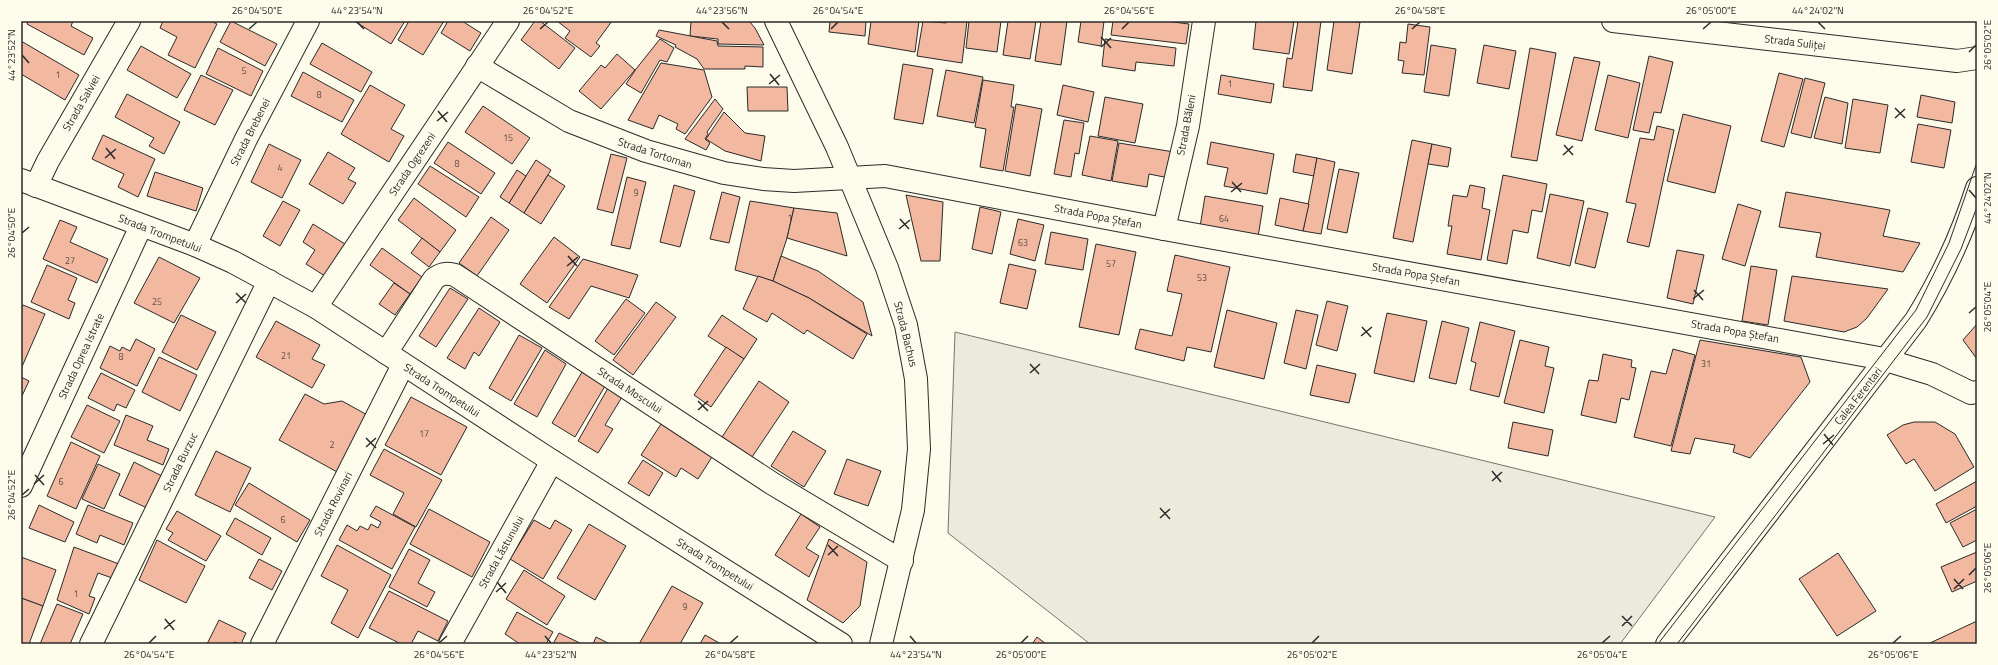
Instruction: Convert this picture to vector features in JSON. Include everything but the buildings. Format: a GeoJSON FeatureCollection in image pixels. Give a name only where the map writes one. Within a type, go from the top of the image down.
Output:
{"type":"FeatureCollection","features":[{"type":"Feature","properties":{"kind":"street","name":"Strada Salviei"},"geometry":{"type":"LineString","coordinates":[[29,183],[48,161],[129,21]]}},
{"type":"Feature","properties":{"kind":"street","name":"Strada Brebenei"},"geometry":{"type":"LineString","coordinates":[[194,245],[247,137],[308,21]]}},
{"type":"Feature","properties":{"kind":"street","name":"Strada Ogrezeni"},"geometry":{"type":"LineString","coordinates":[[316,308],[508,21]]}},
{"type":"Feature","properties":{"kind":"street","name":"Strada Bachus"},"geometry":{"type":"LineString","coordinates":[[776,21],[817,102],[850,177],[887,268],[906,325],[916,380],[919,449],[913,510],[881,644]]}},
{"type":"Feature","properties":{"kind":"street","name":"Strada Băleni"},"geometry":{"type":"LineString","coordinates":[[1164,229],[1188,126],[1204,21]]}},
{"type":"Feature","properties":{"kind":"street","name":"Strada Suliței"},"geometry":{"type":"LineString","coordinates":[[1613,21],[1957,61],[1977,58]]}},
{"type":"Feature","properties":{"kind":"street","name":"Strada Tortoman"},"geometry":{"type":"LineString","coordinates":[[477,66],[569,121],[615,140],[684,163],[724,173],[763,179],[821,181],[850,177]]}},
{"type":"Feature","properties":{"kind":"street","name":"Strada Popa Ștefan"},"geometry":{"type":"LineString","coordinates":[[850,177],[885,176],[1164,229],[1887,360],[1932,374],[1975,396]]}},
{"type":"Feature","properties":{"kind":"street","name":"Strada Trompetului"},"geometry":{"type":"LineString","coordinates":[[29,183],[194,245],[269,281],[316,308],[552,461],[841,644]]}},
{"type":"Feature","properties":{"kind":"street","name":"Calea Ferentari"},"geometry":{"type":"LineString","coordinates":[[1667,644],[1887,360],[1916,320],[1942,275],[1968,216],[1977,188]]}},
{"type":"Feature","properties":{"kind":"street","name":"Strada Oprea Istrate"},"geometry":{"type":"LineString","coordinates":[[21,486],[141,226]]}},
{"type":"Feature","properties":{"kind":"street","name":"Strada Moscului"},"geometry":{"type":"LineString","coordinates":[[395,359],[434,279],[440,274],[446,273],[455,275],[773,484],[902,561]]}},
{"type":"Feature","properties":{"kind":"street","name":"Strada Burzuc"},"geometry":{"type":"LineString","coordinates":[[91,644],[269,281]]}},
{"type":"Feature","properties":{"kind":"street","name":"Strada Rovinari"},"geometry":{"type":"LineString","coordinates":[[262,644],[395,359]]}},
{"type":"Feature","properties":{"kind":"street","name":"Strada Lăstunului"},"geometry":{"type":"LineString","coordinates":[[450,644],[552,461]]}},
{"type":"Feature","properties":{"kind":"shaded area"},"geometry":{"type":"Polygon","coordinates":[[[955,332],[1715,517],[1620,644],[1090,644],[948,533],[955,332]]]}},
{"type":"Feature","properties":{"kind":"tram line"},"geometry":{"type":"LineString","coordinates":[[1658,644],[1916,310],[1949,243],[1977,162]]}},
{"type":"Feature","properties":{"kind":"tram line"},"geometry":{"type":"LineString","coordinates":[[1677,644],[1927,317],[1961,249],[1977,207]]}}]}
